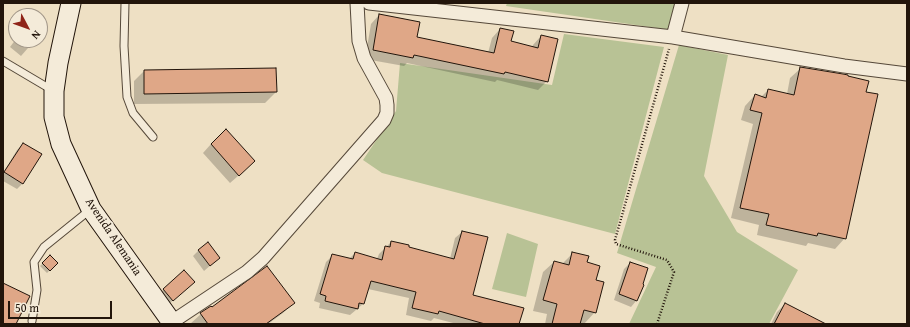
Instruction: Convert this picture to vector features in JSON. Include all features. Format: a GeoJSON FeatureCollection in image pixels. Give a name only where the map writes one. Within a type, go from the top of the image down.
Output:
{"type":"FeatureCollection","features":[{"type":"Feature","properties":{"kind":"street","name":"Avenida Alemania"},"geometry":{"type":"LineString","coordinates":[[71,3],[58,63],[54,91],[54,117],[61,144],[91,209],[173,323]]}},
{"type":"Feature","properties":{"kind":"street"},"geometry":{"type":"LineString","coordinates":[[173,323],[247,272],[263,258],[384,120],[387,113],[386,98],[364,58],[359,41],[356,3]]}},
{"type":"Feature","properties":{"kind":"street"},"geometry":{"type":"LineString","coordinates":[[369,3],[672,37],[844,66],[907,74]]}},
{"type":"Feature","properties":{"kind":"street"},"geometry":{"type":"LineString","coordinates":[[672,37],[682,3]]}},
{"type":"Feature","properties":{"kind":"lane"},"geometry":{"type":"LineString","coordinates":[[125,3],[124,46],[127,97],[133,113],[153,137]]}},
{"type":"Feature","properties":{"kind":"lane"},"geometry":{"type":"LineString","coordinates":[[3,61],[54,91]]}},
{"type":"Feature","properties":{"kind":"lane"},"geometry":{"type":"LineString","coordinates":[[32,321],[38,290],[34,262],[44,247],[91,209]]}},
{"type":"Feature","properties":{"kind":"path"},"geometry":{"type":"LineString","coordinates":[[657,324],[674,272],[667,260],[616,244],[615,240],[672,37]]}},
{"type":"Feature","properties":{"kind":"green space"},"geometry":{"type":"Polygon","coordinates":[[[507,3],[676,3],[670,30],[506,6],[507,3]]]}},
{"type":"Feature","properties":{"kind":"green space"},"geometry":{"type":"Polygon","coordinates":[[[564,34],[664,47],[615,234],[382,173],[363,160],[396,111],[400,63],[552,85],[564,34]]]}},
{"type":"Feature","properties":{"kind":"green space"},"geometry":{"type":"Polygon","coordinates":[[[679,45],[728,55],[704,176],[737,232],[798,270],[769,324],[629,324],[656,267],[617,253],[679,45]]]}},
{"type":"Feature","properties":{"kind":"green space"},"geometry":{"type":"Polygon","coordinates":[[[507,233],[538,244],[526,297],[492,289],[507,233]]]}},
{"type":"Feature","properties":{"kind":"building"},"geometry":{"type":"Polygon","coordinates":[[[379,14],[420,22],[417,37],[494,53],[500,28],[514,31],[511,41],[538,48],[541,35],[558,39],[548,82],[505,72],[504,74],[414,55],[413,58],[373,50],[379,14]]]}},
{"type":"Feature","properties":{"kind":"building"},"geometry":{"type":"Polygon","coordinates":[[[800,67],[848,75],[869,81],[866,92],[878,94],[846,239],[818,233],[817,236],[766,225],[769,214],[740,208],[762,113],[750,110],[755,94],[766,98],[768,89],[794,95],[800,67]]]}},
{"type":"Feature","properties":{"kind":"building"},"geometry":{"type":"Polygon","coordinates":[[[276,68],[277,92],[144,94],[144,70],[276,68]]]}},
{"type":"Feature","properties":{"kind":"building"},"geometry":{"type":"Polygon","coordinates":[[[226,129],[255,161],[239,176],[211,144],[226,129]]]}},
{"type":"Feature","properties":{"kind":"building"},"geometry":{"type":"Polygon","coordinates":[[[23,143],[42,154],[23,184],[4,172],[23,143]]]}},
{"type":"Feature","properties":{"kind":"building"},"geometry":{"type":"Polygon","coordinates":[[[462,231],[488,237],[473,295],[524,308],[519,324],[485,324],[439,311],[438,314],[412,308],[416,292],[371,281],[364,304],[359,303],[358,309],[325,301],[326,296],[320,294],[332,254],[353,259],[355,252],[382,260],[385,246],[390,247],[391,241],[454,259],[462,231]]]}},
{"type":"Feature","properties":{"kind":"building"},"geometry":{"type":"Polygon","coordinates":[[[208,242],[220,258],[210,266],[198,250],[208,242]]]}},
{"type":"Feature","properties":{"kind":"building"},"geometry":{"type":"Polygon","coordinates":[[[572,252],[589,256],[587,262],[600,266],[596,280],[604,282],[596,313],[584,310],[580,324],[552,324],[557,304],[543,300],[554,261],[569,265],[572,252]]]}},
{"type":"Feature","properties":{"kind":"building"},"geometry":{"type":"Polygon","coordinates":[[[50,255],[58,263],[50,271],[42,263],[50,255]]]}},
{"type":"Feature","properties":{"kind":"building"},"geometry":{"type":"Polygon","coordinates":[[[630,262],[648,268],[643,284],[644,285],[637,301],[619,294],[630,262]]]}},
{"type":"Feature","properties":{"kind":"building"},"geometry":{"type":"Polygon","coordinates":[[[267,266],[295,303],[266,324],[208,324],[200,313],[211,306],[212,307],[267,266]]]}},
{"type":"Feature","properties":{"kind":"building"},"geometry":{"type":"Polygon","coordinates":[[[184,270],[195,282],[173,301],[163,289],[184,270]]]}},
{"type":"Feature","properties":{"kind":"building"},"geometry":{"type":"Polygon","coordinates":[[[3,283],[30,296],[16,324],[3,324],[3,283]]]}},
{"type":"Feature","properties":{"kind":"building"},"geometry":{"type":"Polygon","coordinates":[[[785,303],[826,324],[774,324],[785,303]]]}}]}
